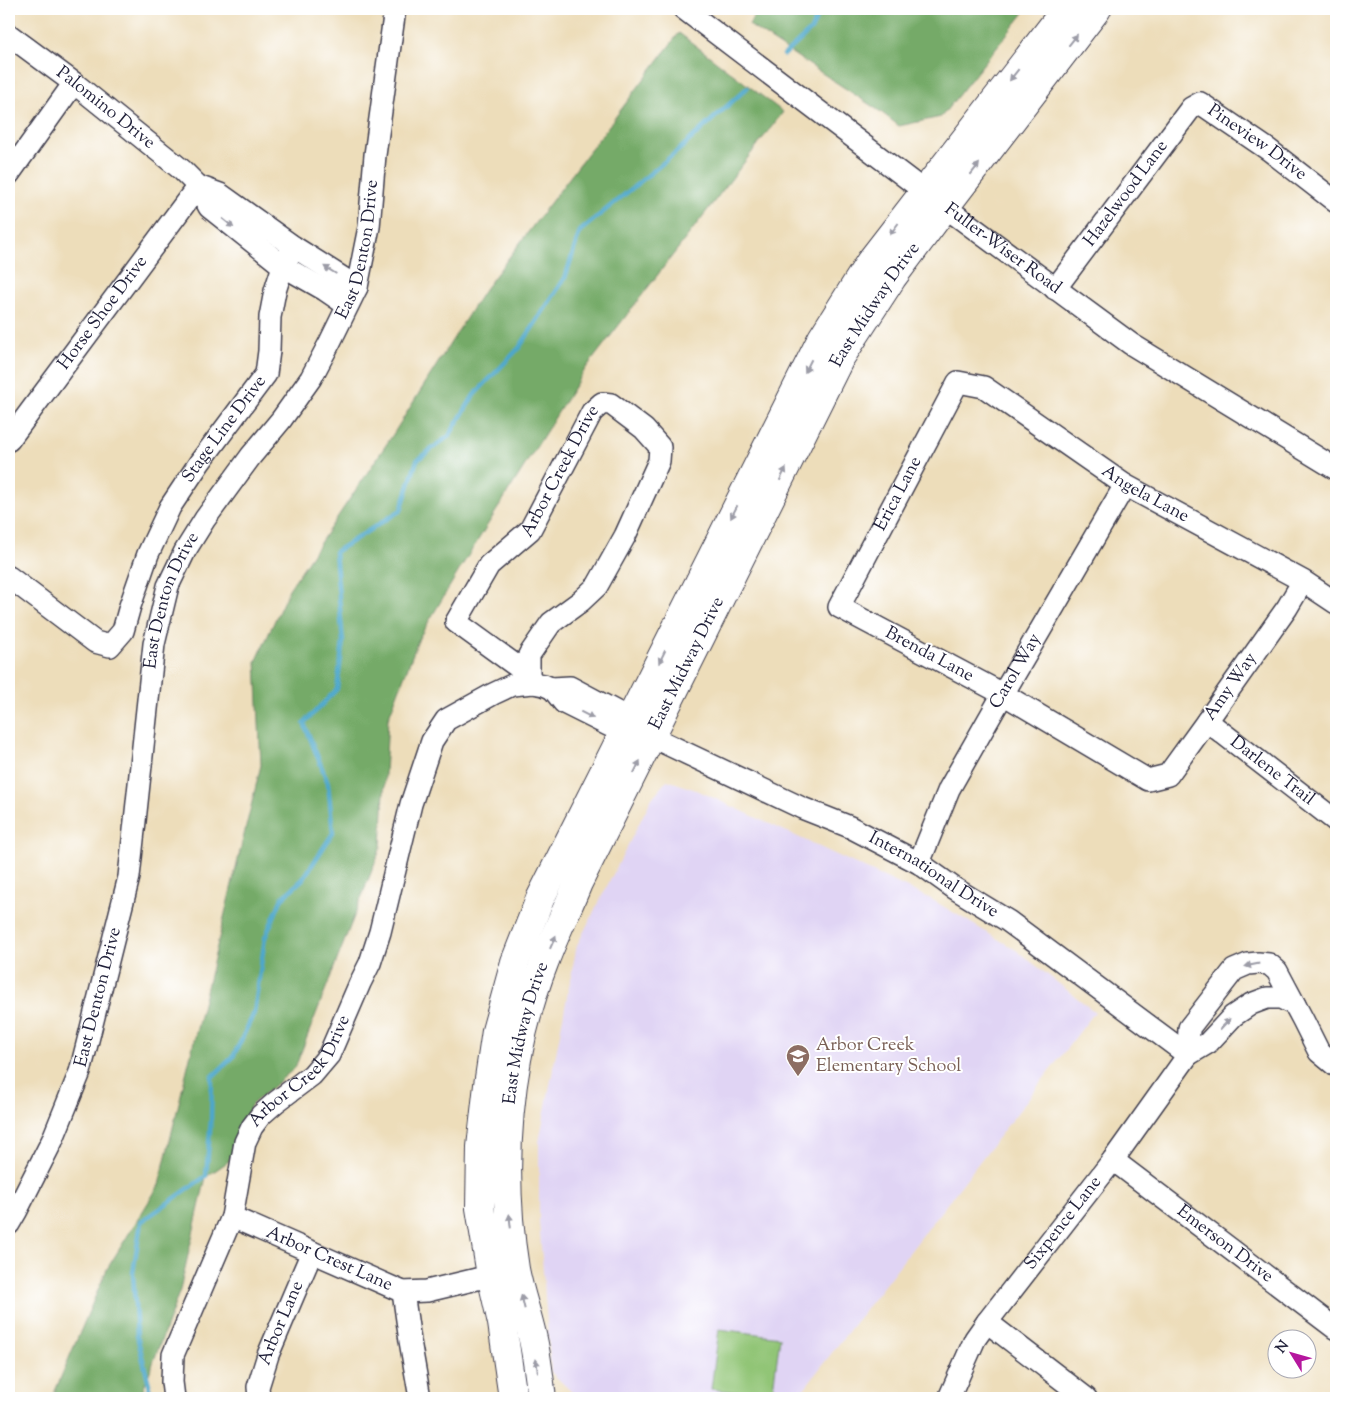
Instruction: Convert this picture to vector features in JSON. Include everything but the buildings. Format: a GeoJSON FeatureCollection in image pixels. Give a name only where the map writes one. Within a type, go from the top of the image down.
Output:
{"type":"FeatureCollection","features":[{"type":"Feature","properties":{"kind":"main road","name":"East Midway Drive"},"geometry":{"type":"LineString","coordinates":[[542,1398],[532,1335],[504,1272],[480,1208],[481,1147],[488,1085],[496,1031],[516,962],[540,899],[822,338],[870,262],[1066,9]]}},
{"type":"Feature","properties":{"kind":"main road","name":"East Midway Drive"},"geometry":{"type":"LineString","coordinates":[[513,1398],[502,1323],[509,1213],[507,1160],[513,1077],[526,1018],[543,964],[578,883],[840,358],[892,278],[1097,9]]}},
{"type":"Feature","properties":{"kind":"main road"},"geometry":{"type":"LineString","coordinates":[[629,723],[652,737]]}},
{"type":"Feature","properties":{"kind":"street","name":"East Denton Drive"},"geometry":{"type":"LineString","coordinates":[[9,1224],[52,1141],[80,1072],[130,877],[154,644],[168,586],[185,551],[205,519],[311,378],[352,296],[369,227],[375,155],[395,9]]}},
{"type":"Feature","properties":{"kind":"street","name":"Fuller-Wiser Road"},"geometry":{"type":"LineString","coordinates":[[684,9],[945,207],[1131,344],[1336,468]]}},
{"type":"Feature","properties":{"kind":"street","name":"Palomino Drive"},"geometry":{"type":"LineString","coordinates":[[9,35],[74,83],[182,170],[198,186],[209,207],[283,266],[325,290],[352,296]]}},
{"type":"Feature","properties":{"kind":"street"},"geometry":{"type":"LineString","coordinates":[[9,174],[74,83]]}},
{"type":"Feature","properties":{"kind":"street","name":"Pineview Drive"},"geometry":{"type":"LineString","coordinates":[[1200,103],[1269,150],[1336,202]]}},
{"type":"Feature","properties":{"kind":"street","name":"Hazelwood Lane"},"geometry":{"type":"LineString","coordinates":[[1055,289],[1191,108],[1200,103]]}},
{"type":"Feature","properties":{"kind":"street","name":"Palomino Drive"},"geometry":{"type":"LineString","coordinates":[[198,186],[220,194],[294,247],[352,296]]}},
{"type":"Feature","properties":{"kind":"street","name":"Horse Shoe Drive"},"geometry":{"type":"LineString","coordinates":[[9,440],[198,186]]}},
{"type":"Feature","properties":{"kind":"street","name":"Stage Line Drive"},"geometry":{"type":"LineString","coordinates":[[9,577],[95,642],[110,646],[123,631],[148,554],[170,507],[200,462],[266,374],[270,317],[275,291],[283,266],[294,247]]}},
{"type":"Feature","properties":{"kind":"street","name":"Angela Lane"},"geometry":{"type":"LineString","coordinates":[[958,382],[984,387],[1125,485],[1303,581],[1336,603]]}},
{"type":"Feature","properties":{"kind":"street","name":"Erica Lane"},"geometry":{"type":"LineString","coordinates":[[839,607],[958,382]]}},
{"type":"Feature","properties":{"kind":"street","name":"Arbor Creek Drive"},"geometry":{"type":"LineString","coordinates":[[538,682],[528,655],[551,623],[581,601],[597,586],[625,536],[659,461],[660,447],[644,430],[611,404],[602,403],[592,412],[530,530],[489,565],[456,622],[538,682],[552,688],[570,687],[616,712],[629,723]]}},
{"type":"Feature","properties":{"kind":"street","name":"Carol Way"},"geometry":{"type":"LineString","coordinates":[[918,863],[949,789],[1125,485]]}},
{"type":"Feature","properties":{"kind":"street","name":"Amy Way"},"geometry":{"type":"LineString","coordinates":[[1148,780],[1168,775],[1303,581]]}},
{"type":"Feature","properties":{"kind":"street","name":"Brenda Lane"},"geometry":{"type":"LineString","coordinates":[[839,607],[1003,694],[1148,780]]}},
{"type":"Feature","properties":{"kind":"street","name":"Arbor Creek Drive"},"geometry":{"type":"LineString","coordinates":[[174,1398],[172,1382],[173,1355],[232,1217],[245,1142],[252,1127],[261,1115],[312,1075],[329,1055],[370,963],[380,932],[411,804],[432,741],[446,720],[465,709],[512,685],[538,682]]}},
{"type":"Feature","properties":{"kind":"street","name":"Darlene Trail"},"geometry":{"type":"LineString","coordinates":[[1207,721],[1336,821]]}},
{"type":"Feature","properties":{"kind":"street","name":"International Drive"},"geometry":{"type":"LineString","coordinates":[[652,737],[802,808],[850,827],[918,863],[954,888],[1008,921],[1188,1055]]}},
{"type":"Feature","properties":{"kind":"street"},"geometry":{"type":"LineString","coordinates":[[1188,1055],[1189,1028],[1234,970],[1258,962],[1269,964],[1277,972],[1318,1052],[1336,1066]]}},
{"type":"Feature","properties":{"kind":"street"},"geometry":{"type":"LineString","coordinates":[[1188,1055],[1208,1043],[1233,1016],[1251,1004],[1268,998],[1282,998],[1295,1005]]}},
{"type":"Feature","properties":{"kind":"street","name":"Sixpence Lane"},"geometry":{"type":"LineString","coordinates":[[949,1398],[975,1339],[986,1322],[1113,1160],[1188,1055]]}},
{"type":"Feature","properties":{"kind":"street","name":"Emerson Drive"},"geometry":{"type":"LineString","coordinates":[[1113,1160],[1336,1329]]}},
{"type":"Feature","properties":{"kind":"street","name":"Arbor Crest Lane"},"geometry":{"type":"LineString","coordinates":[[232,1217],[403,1292],[427,1291],[504,1272]]}},
{"type":"Feature","properties":{"kind":"street","name":"Arbor Lane"},"geometry":{"type":"LineString","coordinates":[[258,1398],[258,1387],[268,1355],[312,1252]]}},
{"type":"Feature","properties":{"kind":"street"},"geometry":{"type":"LineString","coordinates":[[403,1292],[420,1398]]}},
{"type":"Feature","properties":{"kind":"street"},"geometry":{"type":"LineString","coordinates":[[986,1322],[1086,1398]]}},
{"type":"Feature","properties":{"kind":"shaded area","name":"Arbor Creek Elementary School"},"geometry":{"type":"Polygon","coordinates":[[[667,780],[699,791],[931,899],[1016,950],[1095,1012],[797,1398],[578,1398],[551,1372],[539,1221],[539,1142],[577,945],[652,798],[667,780]]]}},
{"type":"Feature","properties":{"kind":"green space"},"geometry":{"type":"Polygon","coordinates":[[[757,9],[1027,9],[941,117],[899,126],[881,112],[749,25],[757,9]]]}},
{"type":"Feature","properties":{"kind":"green space"},"geometry":{"type":"Polygon","coordinates":[[[679,33],[783,112],[586,368],[463,564],[419,638],[388,719],[381,847],[295,1068],[251,1105],[229,1161],[206,1177],[180,1290],[140,1398],[52,1398],[107,1269],[159,1185],[261,765],[256,662],[289,589],[392,436],[482,293],[679,33]]]}},
{"type":"Feature","properties":{"kind":"green space"},"geometry":{"type":"Polygon","coordinates":[[[719,1329],[780,1337],[772,1396],[711,1389],[719,1329]]]}},
{"type":"Feature","properties":{"kind":"waterway"},"geometry":{"type":"LineString","coordinates":[[784,55],[811,30],[821,9]]}},
{"type":"Feature","properties":{"kind":"waterway"},"geometry":{"type":"LineString","coordinates":[[144,1398],[150,1388],[137,1336],[133,1273],[141,1222],[206,1176],[211,1120],[212,1077],[233,1057],[254,1013],[265,938],[282,898],[303,879],[333,833],[328,783],[304,723],[337,689],[343,642],[335,552],[401,510],[417,460],[449,436],[474,395],[519,348],[565,278],[580,231],[680,149],[747,88]]}},
{"type":"Feature","properties":{"kind":"place","name":"Arbor Creek Elementary School"},"geometry":{"type":"Point","coordinates":[798,1077]}}]}
